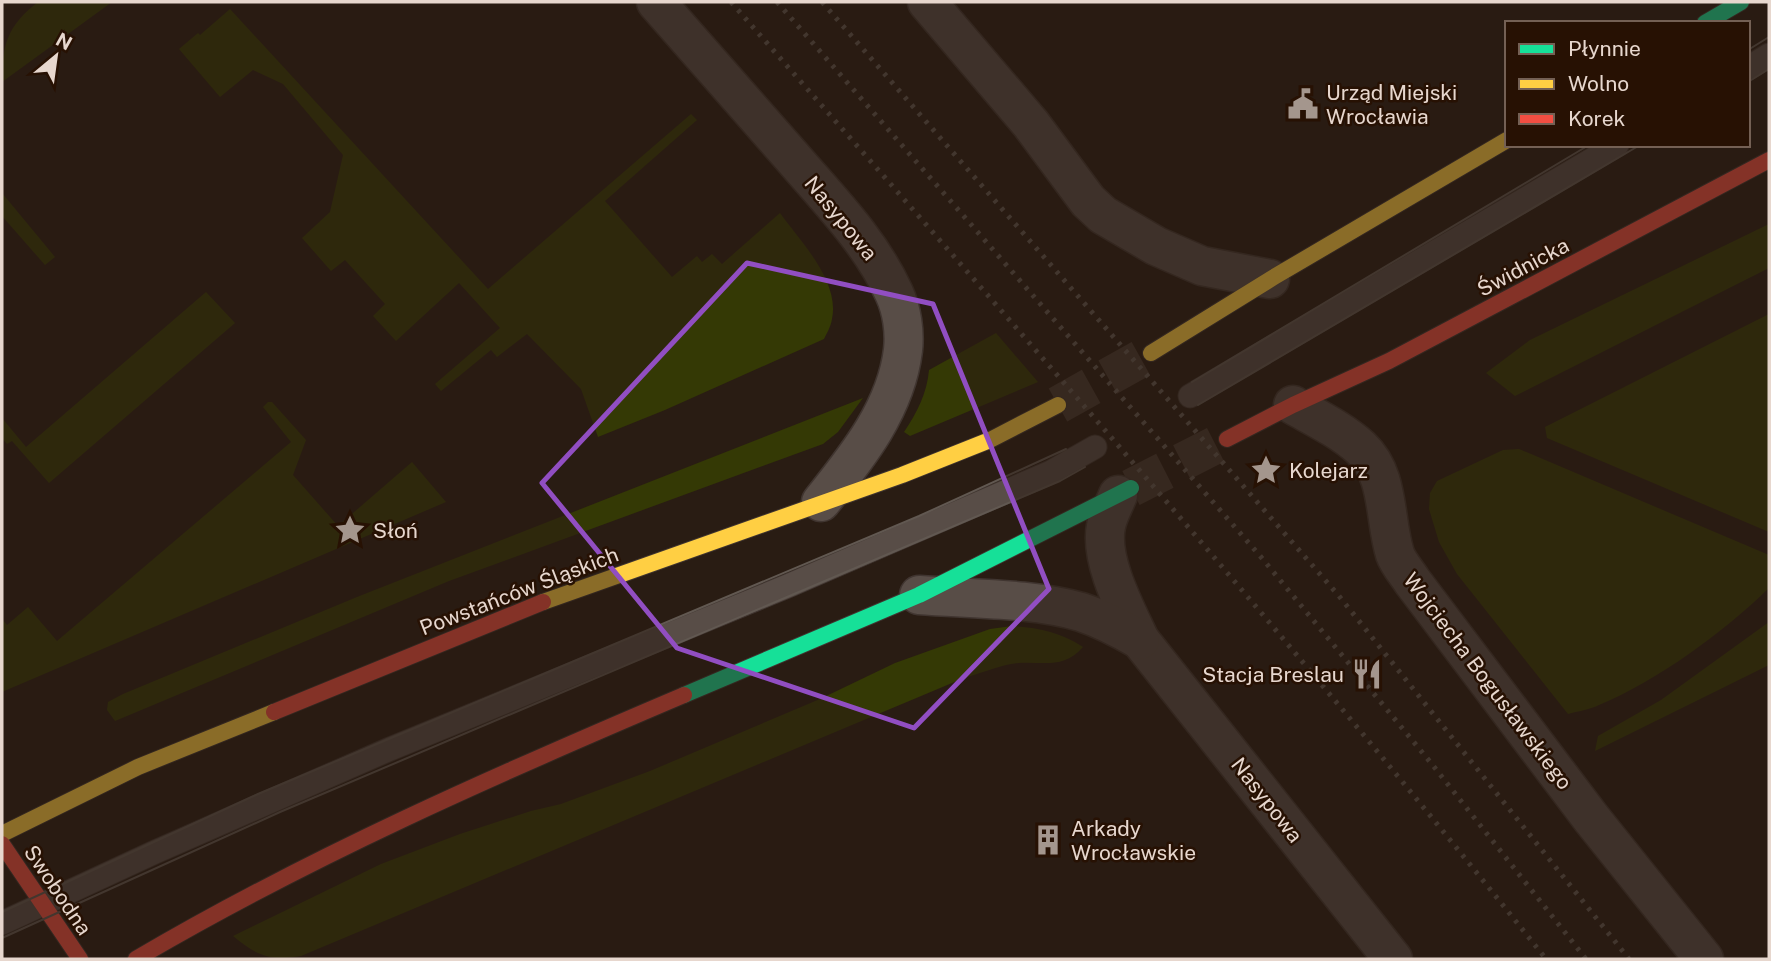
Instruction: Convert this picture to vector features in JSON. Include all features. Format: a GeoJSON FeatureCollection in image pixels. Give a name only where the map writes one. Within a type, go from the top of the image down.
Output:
{"type":"FeatureCollection","features":[{"type":"Feature","properties":{"kind":"main road"},"geometry":{"type":"LineString","coordinates":[[1708,21],[1741,2]]}},
{"type":"Feature","properties":{"kind":"main road"},"geometry":{"type":"LineString","coordinates":[[1151,353],[1270,279],[1505,141]]}},
{"type":"Feature","properties":{"kind":"main road","name":"Świdnicka"},"geometry":{"type":"LineString","coordinates":[[1293,405],[1388,361],[1769,160]]}},
{"type":"Feature","properties":{"kind":"main road","name":"Powstańców Śląskich"},"geometry":{"type":"LineString","coordinates":[[2,834],[138,766],[554,597],[902,475],[990,440],[1058,405]]}},
{"type":"Feature","properties":{"kind":"main road"},"geometry":{"type":"LineString","coordinates":[[1227,439],[1293,405]]}},
{"type":"Feature","properties":{"kind":"main road"},"geometry":{"type":"LineString","coordinates":[[136,959],[216,912],[271,884],[534,759],[919,595],[1125,492]]}},
{"type":"Feature","properties":{"kind":"main road","name":"Swobodna"},"geometry":{"type":"LineString","coordinates":[[2,844],[80,959]]}},
{"type":"Feature","properties":{"kind":"street","name":"Nasypowa"},"geometry":{"type":"LineString","coordinates":[[656,2],[862,237],[896,296],[903,327],[903,350],[896,384],[883,415],[855,459],[821,502]]}},
{"type":"Feature","properties":{"kind":"street"},"geometry":{"type":"LineString","coordinates":[[927,2],[1031,124],[1087,201],[1103,215],[1156,246],[1202,266],[1270,279]]}},
{"type":"Feature","properties":{"kind":"street","name":"Wojciecha Bogusławskiego"},"geometry":{"type":"LineString","coordinates":[[1293,405],[1335,429],[1362,449],[1374,464],[1382,485],[1395,556],[1591,818],[1704,959]]}},
{"type":"Feature","properties":{"kind":"street","name":"Nasypowa"},"geometry":{"type":"LineString","coordinates":[[1125,492],[1106,525],[1105,542],[1111,570],[1140,640],[1393,959]]}},
{"type":"Feature","properties":{"kind":"street","name":"Nasypowa"},"geometry":{"type":"LineString","coordinates":[[919,595],[1050,606],[1091,616],[1140,640]]}},
{"type":"Feature","properties":{"kind":"lane"},"geometry":{"type":"LineString","coordinates":[[1750,67],[1769,55]]}},
{"type":"Feature","properties":{"kind":"lane"},"geometry":{"type":"LineString","coordinates":[[1190,396],[1614,147]]}},
{"type":"Feature","properties":{"kind":"lane"},"geometry":{"type":"LineString","coordinates":[[2,923],[155,852],[390,749],[865,553],[1051,472],[1095,447]]}},
{"type":"Feature","properties":{"kind":"highlighted area"},"geometry":{"type":"Polygon","coordinates":[[[747,263],[933,304],[1049,589],[914,728],[677,648],[542,483],[747,263]]]}},
{"type":"Feature","properties":{"kind":"green space"},"geometry":{"type":"Polygon","coordinates":[[[38,2],[112,2],[2,82],[3,57],[8,37],[19,19],[38,2]]]}},
{"type":"Feature","properties":{"kind":"green space"},"geometry":{"type":"Polygon","coordinates":[[[230,9],[488,289],[691,114],[697,120],[605,201],[672,277],[697,256],[702,262],[712,254],[722,264],[780,213],[817,262],[830,290],[832,319],[824,339],[598,437],[581,389],[527,334],[497,357],[491,350],[441,391],[435,384],[500,328],[459,283],[396,341],[373,316],[385,304],[345,260],[331,271],[302,238],[330,212],[343,155],[283,84],[253,70],[220,97],[179,49],[230,9]]]}},
{"type":"Feature","properties":{"kind":"green space"},"geometry":{"type":"Polygon","coordinates":[[[2,193],[55,257],[45,265],[2,216],[2,193]]]}},
{"type":"Feature","properties":{"kind":"green space"},"geometry":{"type":"Polygon","coordinates":[[[1769,224],[1769,268],[1515,396],[1486,373],[1530,340],[1769,224]]]}},
{"type":"Feature","properties":{"kind":"green space"},"geometry":{"type":"Polygon","coordinates":[[[206,292],[235,323],[49,483],[12,441],[7,444],[2,438],[2,418],[26,447],[206,292]]]}},
{"type":"Feature","properties":{"kind":"green space"},"geometry":{"type":"Polygon","coordinates":[[[1769,314],[1769,532],[1547,438],[1545,427],[1769,314]]]}},
{"type":"Feature","properties":{"kind":"green space"},"geometry":{"type":"Polygon","coordinates":[[[996,333],[1038,382],[910,436],[904,432],[921,402],[929,370],[996,333]]]}},
{"type":"Feature","properties":{"kind":"green space"},"geometry":{"type":"Polygon","coordinates":[[[863,398],[838,432],[823,444],[449,581],[115,721],[107,710],[108,702],[123,694],[357,597],[863,398]]]}},
{"type":"Feature","properties":{"kind":"green space"},"geometry":{"type":"Polygon","coordinates":[[[272,402],[306,440],[293,475],[338,526],[412,462],[446,502],[2,692],[2,619],[7,625],[28,607],[57,641],[291,442],[263,407],[272,402]]]}},
{"type":"Feature","properties":{"kind":"green space"},"geometry":{"type":"Polygon","coordinates":[[[1519,449],[1769,555],[1769,588],[1711,638],[1644,683],[1599,705],[1568,714],[1457,574],[1439,542],[1429,509],[1430,493],[1437,481],[1503,450],[1519,449]]]}},
{"type":"Feature","properties":{"kind":"green space"},"geometry":{"type":"Polygon","coordinates":[[[1769,622],[1769,665],[1595,751],[1598,736],[1661,700],[1769,622]]]}},
{"type":"Feature","properties":{"kind":"green space"},"geometry":{"type":"Polygon","coordinates":[[[1012,626],[1049,632],[1083,647],[1066,660],[1011,664],[964,678],[301,956],[281,958],[264,955],[233,936],[381,864],[460,834],[561,804],[650,771],[820,699],[895,663],[990,629],[1012,626]]]}},
{"type":"Feature","properties":{"kind":"tunnel"},"geometry":{"type":"LineString","coordinates":[[1058,405],[1151,353]]}},
{"type":"Feature","properties":{"kind":"tunnel"},"geometry":{"type":"LineString","coordinates":[[1131,488],[1227,439]]}},
{"type":"Feature","properties":{"kind":"tram line"},"geometry":{"type":"LineString","coordinates":[[1750,49],[1769,37]]}},
{"type":"Feature","properties":{"kind":"tram line"},"geometry":{"type":"LineString","coordinates":[[1750,81],[1769,69]]}},
{"type":"Feature","properties":{"kind":"tram line"},"geometry":{"type":"LineString","coordinates":[[1192,382],[1586,147]]}},
{"type":"Feature","properties":{"kind":"tram line"},"geometry":{"type":"LineString","coordinates":[[1198,405],[1637,147]]}},
{"type":"Feature","properties":{"kind":"tram line"},"geometry":{"type":"LineString","coordinates":[[2,912],[258,794],[919,516],[1066,449]]}},
{"type":"Feature","properties":{"kind":"tram line"},"geometry":{"type":"LineString","coordinates":[[2,938],[280,812],[1060,481],[1085,467]]}},
{"type":"Feature","properties":{"kind":"railway"},"geometry":{"type":"LineString","coordinates":[[731,2],[1246,595],[1546,959]]}},
{"type":"Feature","properties":{"kind":"railway"},"geometry":{"type":"LineString","coordinates":[[777,2],[1261,557],[1431,763],[1586,959]]}},
{"type":"Feature","properties":{"kind":"railway"},"geometry":{"type":"LineString","coordinates":[[822,2],[1339,596],[1629,959]]}},
{"type":"Feature","properties":{"kind":"traffic: fast"},"geometry":{"type":"LineString","coordinates":[[1708,21],[1741,2]]}},
{"type":"Feature","properties":{"kind":"traffic: fast"},"geometry":{"type":"LineString","coordinates":[[684,695],[919,595],[1131,488]]}},
{"type":"Feature","properties":{"kind":"traffic: slow"},"geometry":{"type":"LineString","coordinates":[[1151,353],[1505,141]]}},
{"type":"Feature","properties":{"kind":"traffic: slow"},"geometry":{"type":"LineString","coordinates":[[543,602],[902,475],[990,440],[1058,405]]}},
{"type":"Feature","properties":{"kind":"traffic: slow"},"geometry":{"type":"LineString","coordinates":[[2,834],[138,767],[274,712]]}},
{"type":"Feature","properties":{"kind":"traffic: jam"},"geometry":{"type":"LineString","coordinates":[[1227,439],[1389,361],[1769,160]]}},
{"type":"Feature","properties":{"kind":"traffic: jam"},"geometry":{"type":"LineString","coordinates":[[274,712],[543,602]]}},
{"type":"Feature","properties":{"kind":"traffic: jam"},"geometry":{"type":"LineString","coordinates":[[136,959],[202,921],[337,851],[475,786],[684,695]]}},
{"type":"Feature","properties":{"kind":"traffic: jam"},"geometry":{"type":"LineString","coordinates":[[2,844],[80,959]]}},
{"type":"Feature","properties":{"kind":"place","name":"Urząd Miejski Wrocławia"},"geometry":{"type":"Point","coordinates":[1303,104]}},
{"type":"Feature","properties":{"kind":"place","name":"Kolejarz"},"geometry":{"type":"Point","coordinates":[1266,470]}},
{"type":"Feature","properties":{"kind":"place","name":"Słoń"},"geometry":{"type":"Point","coordinates":[350,530]}},
{"type":"Feature","properties":{"kind":"place","name":"Stacja Breslau"},"geometry":{"type":"Point","coordinates":[1367,674]}},
{"type":"Feature","properties":{"kind":"place","name":"Arkady Wrocławskie"},"geometry":{"type":"Point","coordinates":[1048,840]}}]}
